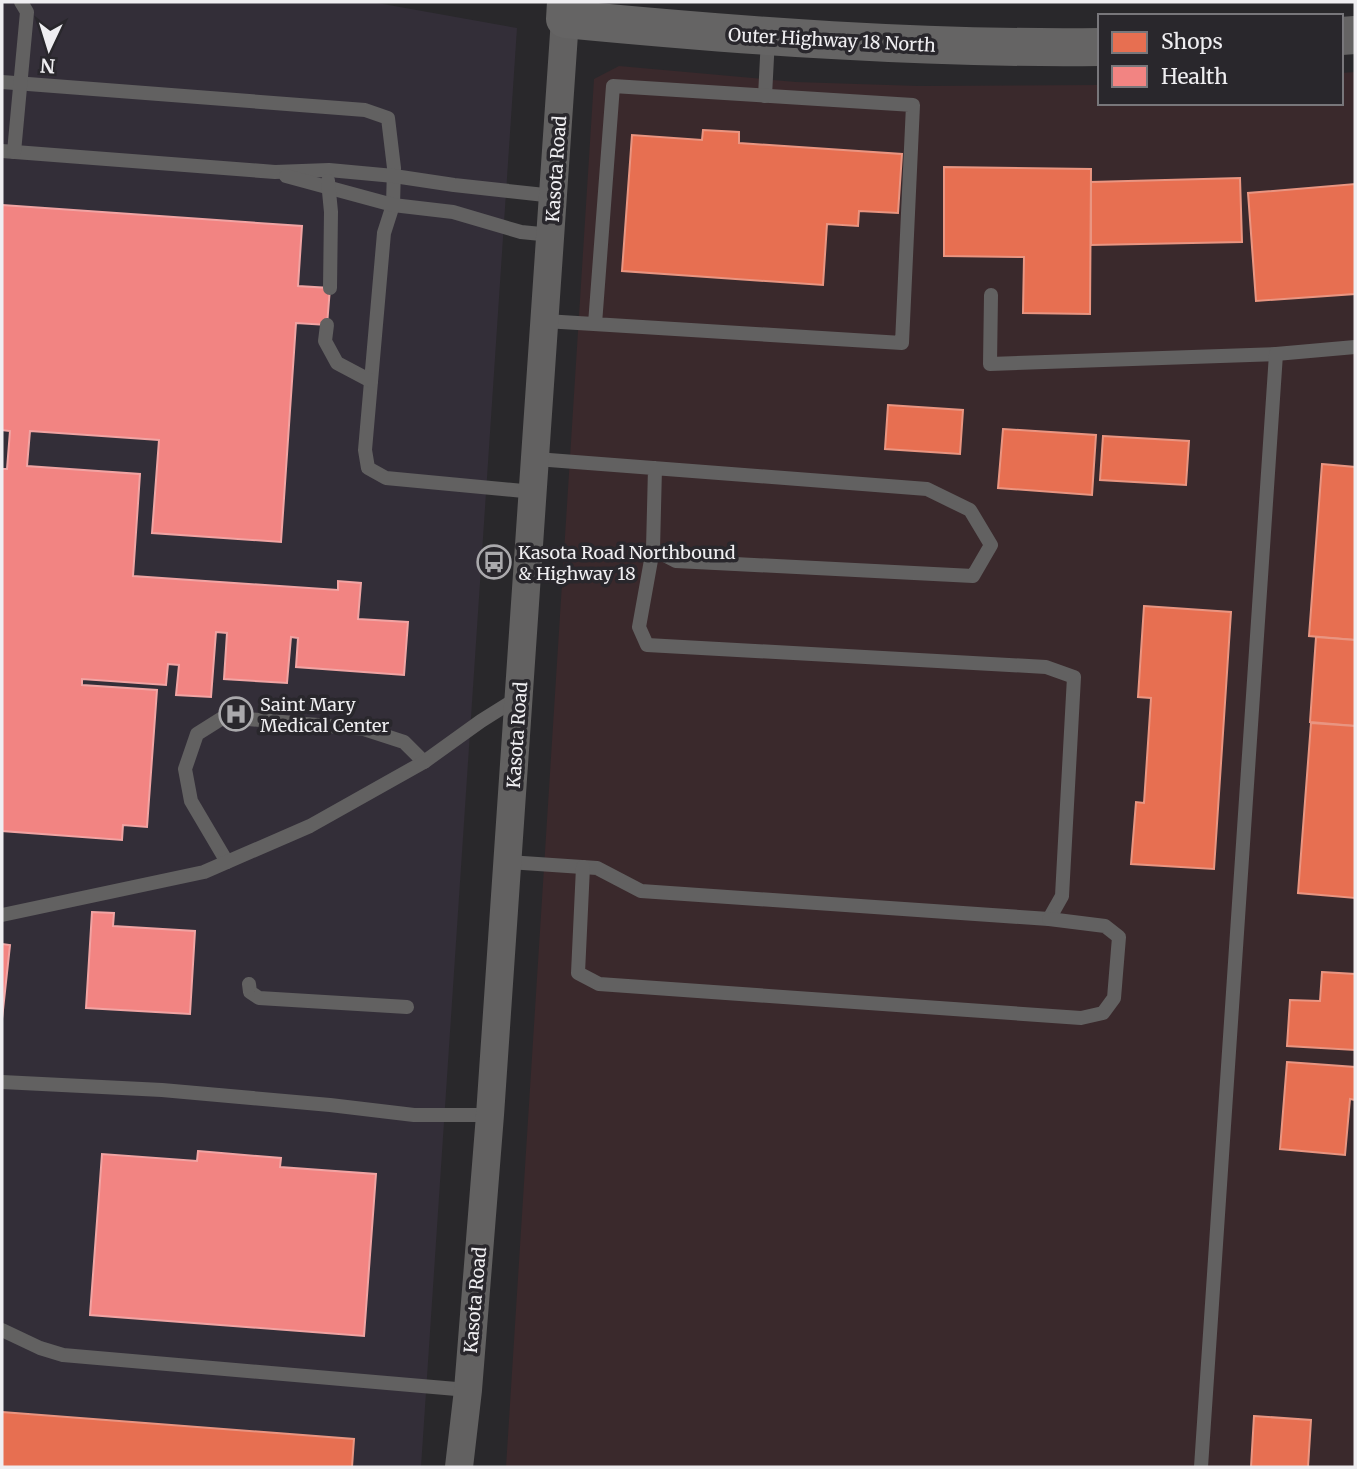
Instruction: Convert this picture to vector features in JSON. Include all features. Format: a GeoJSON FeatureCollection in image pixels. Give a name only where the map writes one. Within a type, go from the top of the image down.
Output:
{"type":"FeatureCollection","features":[{"type":"Feature","properties":{"kind":"street","name":"Outer Highway 18 North"},"geometry":{"type":"LineString","coordinates":[[565,10],[768,38],[1007,48],[1098,47]]}},
{"type":"Feature","properties":{"kind":"street","name":"Kasota Road"},"geometry":{"type":"LineString","coordinates":[[459,1467],[468,1390],[490,1115],[565,10]]}},
{"type":"Feature","properties":{"kind":"lane"},"geometry":{"type":"LineString","coordinates":[[21,2],[27,12],[20,84],[8,152],[275,172],[329,170],[554,196]]}},
{"type":"Feature","properties":{"kind":"lane"},"geometry":{"type":"LineString","coordinates":[[765,96],[768,38]]}},
{"type":"Feature","properties":{"kind":"lane"},"geometry":{"type":"LineString","coordinates":[[2,82],[365,110],[388,118],[394,176],[393,205],[384,233],[365,450],[368,468],[386,478],[534,492]]}},
{"type":"Feature","properties":{"kind":"lane"},"geometry":{"type":"LineString","coordinates":[[545,321],[902,343],[914,105],[613,86],[595,324]]}},
{"type":"Feature","properties":{"kind":"lane"},"geometry":{"type":"LineString","coordinates":[[329,170],[330,288]]}},
{"type":"Feature","properties":{"kind":"lane"},"geometry":{"type":"LineString","coordinates":[[275,172],[393,205],[453,212],[521,232],[551,235]]}},
{"type":"Feature","properties":{"kind":"lane"},"geometry":{"type":"LineString","coordinates":[[991,295],[990,364],[1276,354],[1355,346]]}},
{"type":"Feature","properties":{"kind":"lane"},"geometry":{"type":"LineString","coordinates":[[327,325],[325,341],[337,363],[371,381]]}},
{"type":"Feature","properties":{"kind":"lane"},"geometry":{"type":"LineString","coordinates":[[1201,1467],[1276,354]]}},
{"type":"Feature","properties":{"kind":"lane"},"geometry":{"type":"LineString","coordinates":[[536,459],[927,489],[970,510],[990,545],[973,576],[676,561],[653,549]]}},
{"type":"Feature","properties":{"kind":"lane"},"geometry":{"type":"LineString","coordinates":[[655,468],[653,549],[639,627],[647,645],[1046,667],[1074,677],[1062,896],[1049,919]]}},
{"type":"Feature","properties":{"kind":"lane"},"geometry":{"type":"LineString","coordinates":[[2,915],[205,872],[310,826],[424,762],[520,697]]}},
{"type":"Feature","properties":{"kind":"lane"},"geometry":{"type":"LineString","coordinates":[[227,862],[191,801],[185,769],[197,734],[224,718],[364,729],[404,742],[424,762]]}},
{"type":"Feature","properties":{"kind":"lane"},"geometry":{"type":"LineString","coordinates":[[508,862],[583,867],[597,868],[641,891],[1049,919],[1105,926],[1119,937],[1114,998],[1103,1013],[1081,1017],[599,984],[578,974],[583,867]]}},
{"type":"Feature","properties":{"kind":"lane"},"geometry":{"type":"LineString","coordinates":[[249,984],[250,992],[259,998],[407,1007]]}},
{"type":"Feature","properties":{"kind":"lane"},"geometry":{"type":"LineString","coordinates":[[2,1082],[162,1090],[414,1115],[490,1115]]}},
{"type":"Feature","properties":{"kind":"lane"},"geometry":{"type":"LineString","coordinates":[[2,1330],[40,1348],[63,1355],[468,1390]]}},
{"type":"Feature","properties":{"kind":"shaded area","name":"Saint Mary Medical Center"},"geometry":{"type":"Polygon","coordinates":[[[2,2],[372,2],[517,28],[421,1467],[2,1467],[2,2]]]}},
{"type":"Feature","properties":{"kind":"shaded area"},"geometry":{"type":"Polygon","coordinates":[[[619,66],[796,82],[919,86],[1098,85],[1098,105],[1343,105],[1343,73],[1355,72],[1355,1467],[506,1467],[594,79],[619,66]]]}},
{"type":"Feature","properties":{"kind":"building: Shops"},"geometry":{"type":"Polygon","coordinates":[[[703,130],[739,132],[739,143],[902,154],[898,213],[859,211],[858,226],[827,224],[823,285],[622,271],[632,135],[702,140],[703,130]]]}},
{"type":"Feature","properties":{"kind":"building: Shops"},"geometry":{"type":"Polygon","coordinates":[[[944,167],[1091,169],[1090,314],[1023,313],[1024,257],[944,256],[944,167]]]}},
{"type":"Feature","properties":{"kind":"building: Shops"},"geometry":{"type":"Polygon","coordinates":[[[1240,178],[1242,242],[1091,245],[1091,182],[1240,178]]]}},
{"type":"Feature","properties":{"kind":"building: Shops"},"geometry":{"type":"Polygon","coordinates":[[[1355,184],[1355,294],[1256,301],[1248,193],[1355,184]]]}},
{"type":"Feature","properties":{"kind":"building: Shops"},"geometry":{"type":"Polygon","coordinates":[[[888,405],[963,410],[960,454],[885,449],[888,405]]]}},
{"type":"Feature","properties":{"kind":"building: Shops"},"geometry":{"type":"Polygon","coordinates":[[[1003,429],[1096,435],[1092,495],[998,488],[1003,429]]]}},
{"type":"Feature","properties":{"kind":"building: Shops"},"geometry":{"type":"Polygon","coordinates":[[[1103,436],[1189,441],[1186,485],[1100,480],[1103,436]]]}},
{"type":"Feature","properties":{"kind":"building: Shops"},"geometry":{"type":"Polygon","coordinates":[[[1322,464],[1355,467],[1355,640],[1309,636],[1322,464]]]}},
{"type":"Feature","properties":{"kind":"building: Shops"},"geometry":{"type":"Polygon","coordinates":[[[1144,606],[1231,612],[1214,869],[1131,864],[1136,802],[1144,803],[1151,698],[1138,697],[1144,606]]]}},
{"type":"Feature","properties":{"kind":"building: Shops"},"geometry":{"type":"Polygon","coordinates":[[[1316,637],[1355,640],[1355,726],[1310,722],[1316,637]]]}},
{"type":"Feature","properties":{"kind":"building: Shops"},"geometry":{"type":"Polygon","coordinates":[[[1311,723],[1355,726],[1355,898],[1298,893],[1311,723]]]}},
{"type":"Feature","properties":{"kind":"building: Shops"},"geometry":{"type":"Polygon","coordinates":[[[1322,972],[1355,974],[1355,1050],[1287,1046],[1290,1000],[1320,1001],[1322,972]]]}},
{"type":"Feature","properties":{"kind":"building: Shops"},"geometry":{"type":"Polygon","coordinates":[[[1287,1062],[1355,1067],[1355,1100],[1350,1099],[1345,1155],[1280,1149],[1287,1062]]]}},
{"type":"Feature","properties":{"kind":"building: Shops"},"geometry":{"type":"Polygon","coordinates":[[[2,1412],[354,1439],[352,1467],[2,1467],[2,1412]]]}},
{"type":"Feature","properties":{"kind":"building: Shops"},"geometry":{"type":"Polygon","coordinates":[[[1254,1416],[1311,1420],[1308,1467],[1251,1467],[1254,1416]]]}},
{"type":"Feature","properties":{"kind":"building: Health"},"geometry":{"type":"Polygon","coordinates":[[[2,205],[302,226],[298,286],[330,288],[327,325],[296,323],[281,542],[152,533],[159,440],[30,431],[27,466],[140,474],[133,576],[338,590],[338,581],[361,583],[358,619],[408,622],[404,675],[296,667],[298,638],[291,637],[287,683],[224,679],[227,633],[216,632],[211,697],[176,695],[179,665],[168,664],[166,685],[82,679],[82,685],[157,690],[147,827],[123,825],[122,840],[2,831],[2,469],[7,469],[10,431],[2,430],[2,205]]]}},
{"type":"Feature","properties":{"kind":"building: Health"},"geometry":{"type":"Polygon","coordinates":[[[92,912],[114,913],[113,926],[195,931],[190,1014],[86,1008],[92,912]]]}},
{"type":"Feature","properties":{"kind":"building: Health"},"geometry":{"type":"Polygon","coordinates":[[[2,944],[10,945],[2,1019],[2,944]]]}},
{"type":"Feature","properties":{"kind":"building: Health"},"geometry":{"type":"Polygon","coordinates":[[[198,1151],[281,1158],[280,1167],[376,1174],[364,1336],[90,1315],[102,1154],[197,1161],[198,1151]]]}},
{"type":"Feature","properties":{"kind":"place","name":"Kasota Road Northbound & Highway 18"},"geometry":{"type":"Point","coordinates":[494,562]}},
{"type":"Feature","properties":{"kind":"place","name":"Saint Mary Medical Center"},"geometry":{"type":"Point","coordinates":[236,714]}}]}
